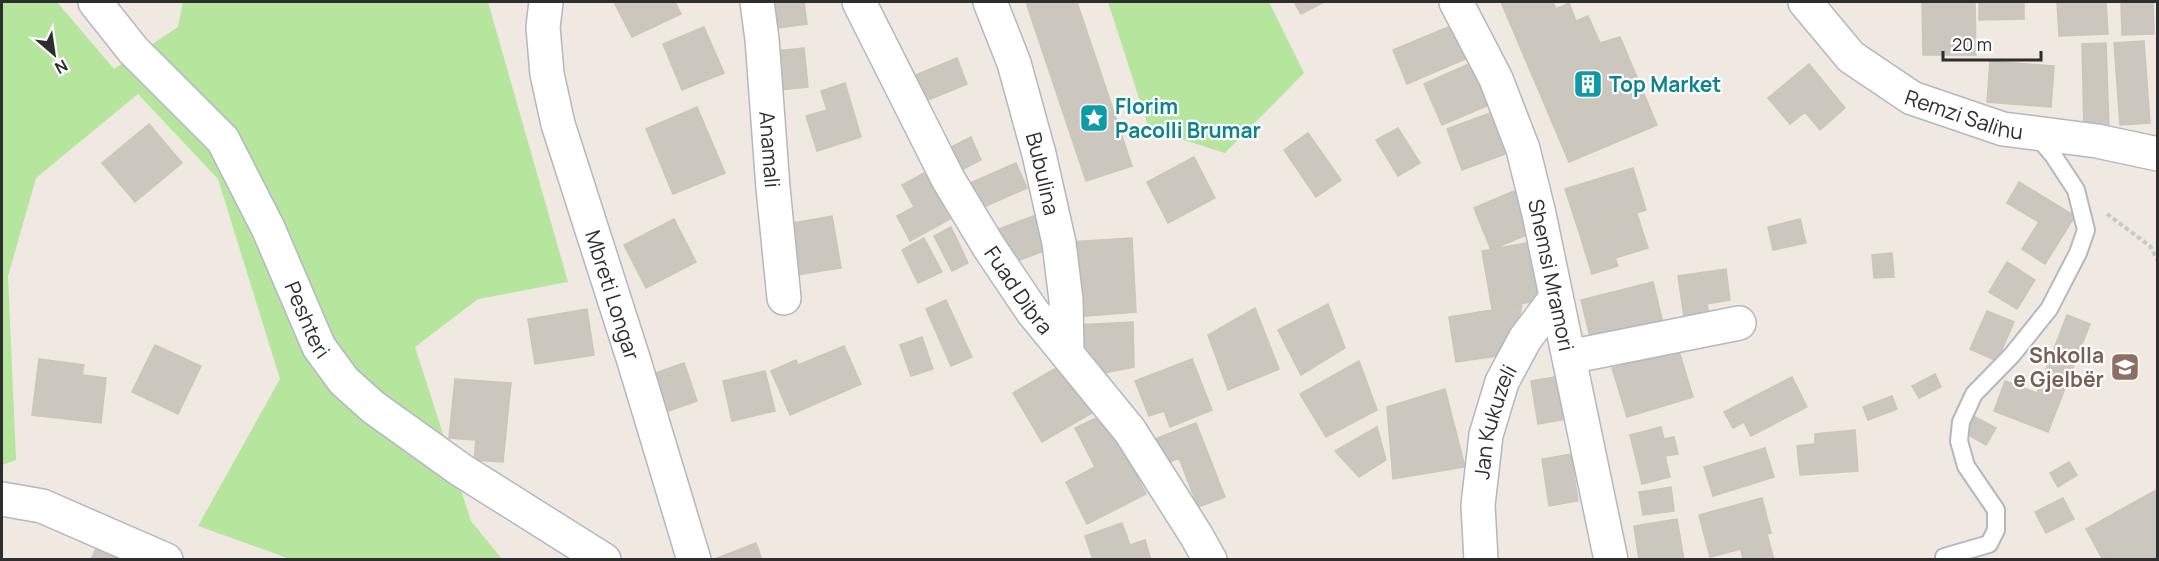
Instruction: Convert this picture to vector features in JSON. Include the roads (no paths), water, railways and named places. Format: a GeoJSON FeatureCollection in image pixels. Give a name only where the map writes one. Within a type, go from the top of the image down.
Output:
{"type":"FeatureCollection","features":[{"type":"Feature","properties":{"kind":"street","name":"Peshteri"},"geometry":{"type":"LineString","coordinates":[[95,2],[133,50],[223,140],[268,228],[320,347],[344,381],[373,407],[443,458],[604,560]]}},
{"type":"Feature","properties":{"kind":"street","name":"Anamali"},"geometry":{"type":"LineString","coordinates":[[757,2],[784,298]]}},
{"type":"Feature","properties":{"kind":"street","name":"Fuad Dibra"},"geometry":{"type":"LineString","coordinates":[[860,2],[948,179],[989,247],[1032,311],[1130,431],[1210,560]]}},
{"type":"Feature","properties":{"kind":"street","name":"Bubulina"},"geometry":{"type":"LineString","coordinates":[[990,2],[1014,63],[1039,154],[1059,243],[1066,300],[1067,352]]}},
{"type":"Feature","properties":{"kind":"street","name":"Shemsi Mramori"},"geometry":{"type":"LineString","coordinates":[[1456,2],[1496,79],[1523,149],[1539,214],[1611,560]]}},
{"type":"Feature","properties":{"kind":"street","name":"Remzi Salihu"},"geometry":{"type":"LineString","coordinates":[[1805,2],[1851,57],[1912,98],[2003,129],[2097,141],[2157,154]]}},
{"type":"Feature","properties":{"kind":"street","name":"Mbreti Longar"},"geometry":{"type":"LineString","coordinates":[[540,10],[546,74],[558,124],[634,361],[694,560]]}},
{"type":"Feature","properties":{"kind":"street","name":"Jan Kukuzeli"},"geometry":{"type":"LineString","coordinates":[[1480,560],[1478,505],[1486,435],[1502,382],[1525,339],[1555,299]]}},
{"type":"Feature","properties":{"kind":"street"},"geometry":{"type":"LineString","coordinates":[[1569,357],[1739,323]]}},
{"type":"Feature","properties":{"kind":"street"},"geometry":{"type":"LineString","coordinates":[[2,499],[42,506],[166,560]]}},
{"type":"Feature","properties":{"kind":"lane"},"geometry":{"type":"LineString","coordinates":[[1944,557],[1989,544],[1996,530],[1996,510],[1966,466],[1959,441],[1961,422],[1974,394],[2012,355],[2049,309],[2078,253],[2086,230],[2076,190],[2054,155],[2036,134]]}},
{"type":"Feature","properties":{"kind":"place","name":"Top Market"},"geometry":{"type":"Point","coordinates":[1588,84]}},
{"type":"Feature","properties":{"kind":"place","name":"Florim Pacolli Brumar"},"geometry":{"type":"Point","coordinates":[1094,118]}},
{"type":"Feature","properties":{"kind":"place","name":"Shkolla e Gjelbër"},"geometry":{"type":"Point","coordinates":[2125,367]}}]}
